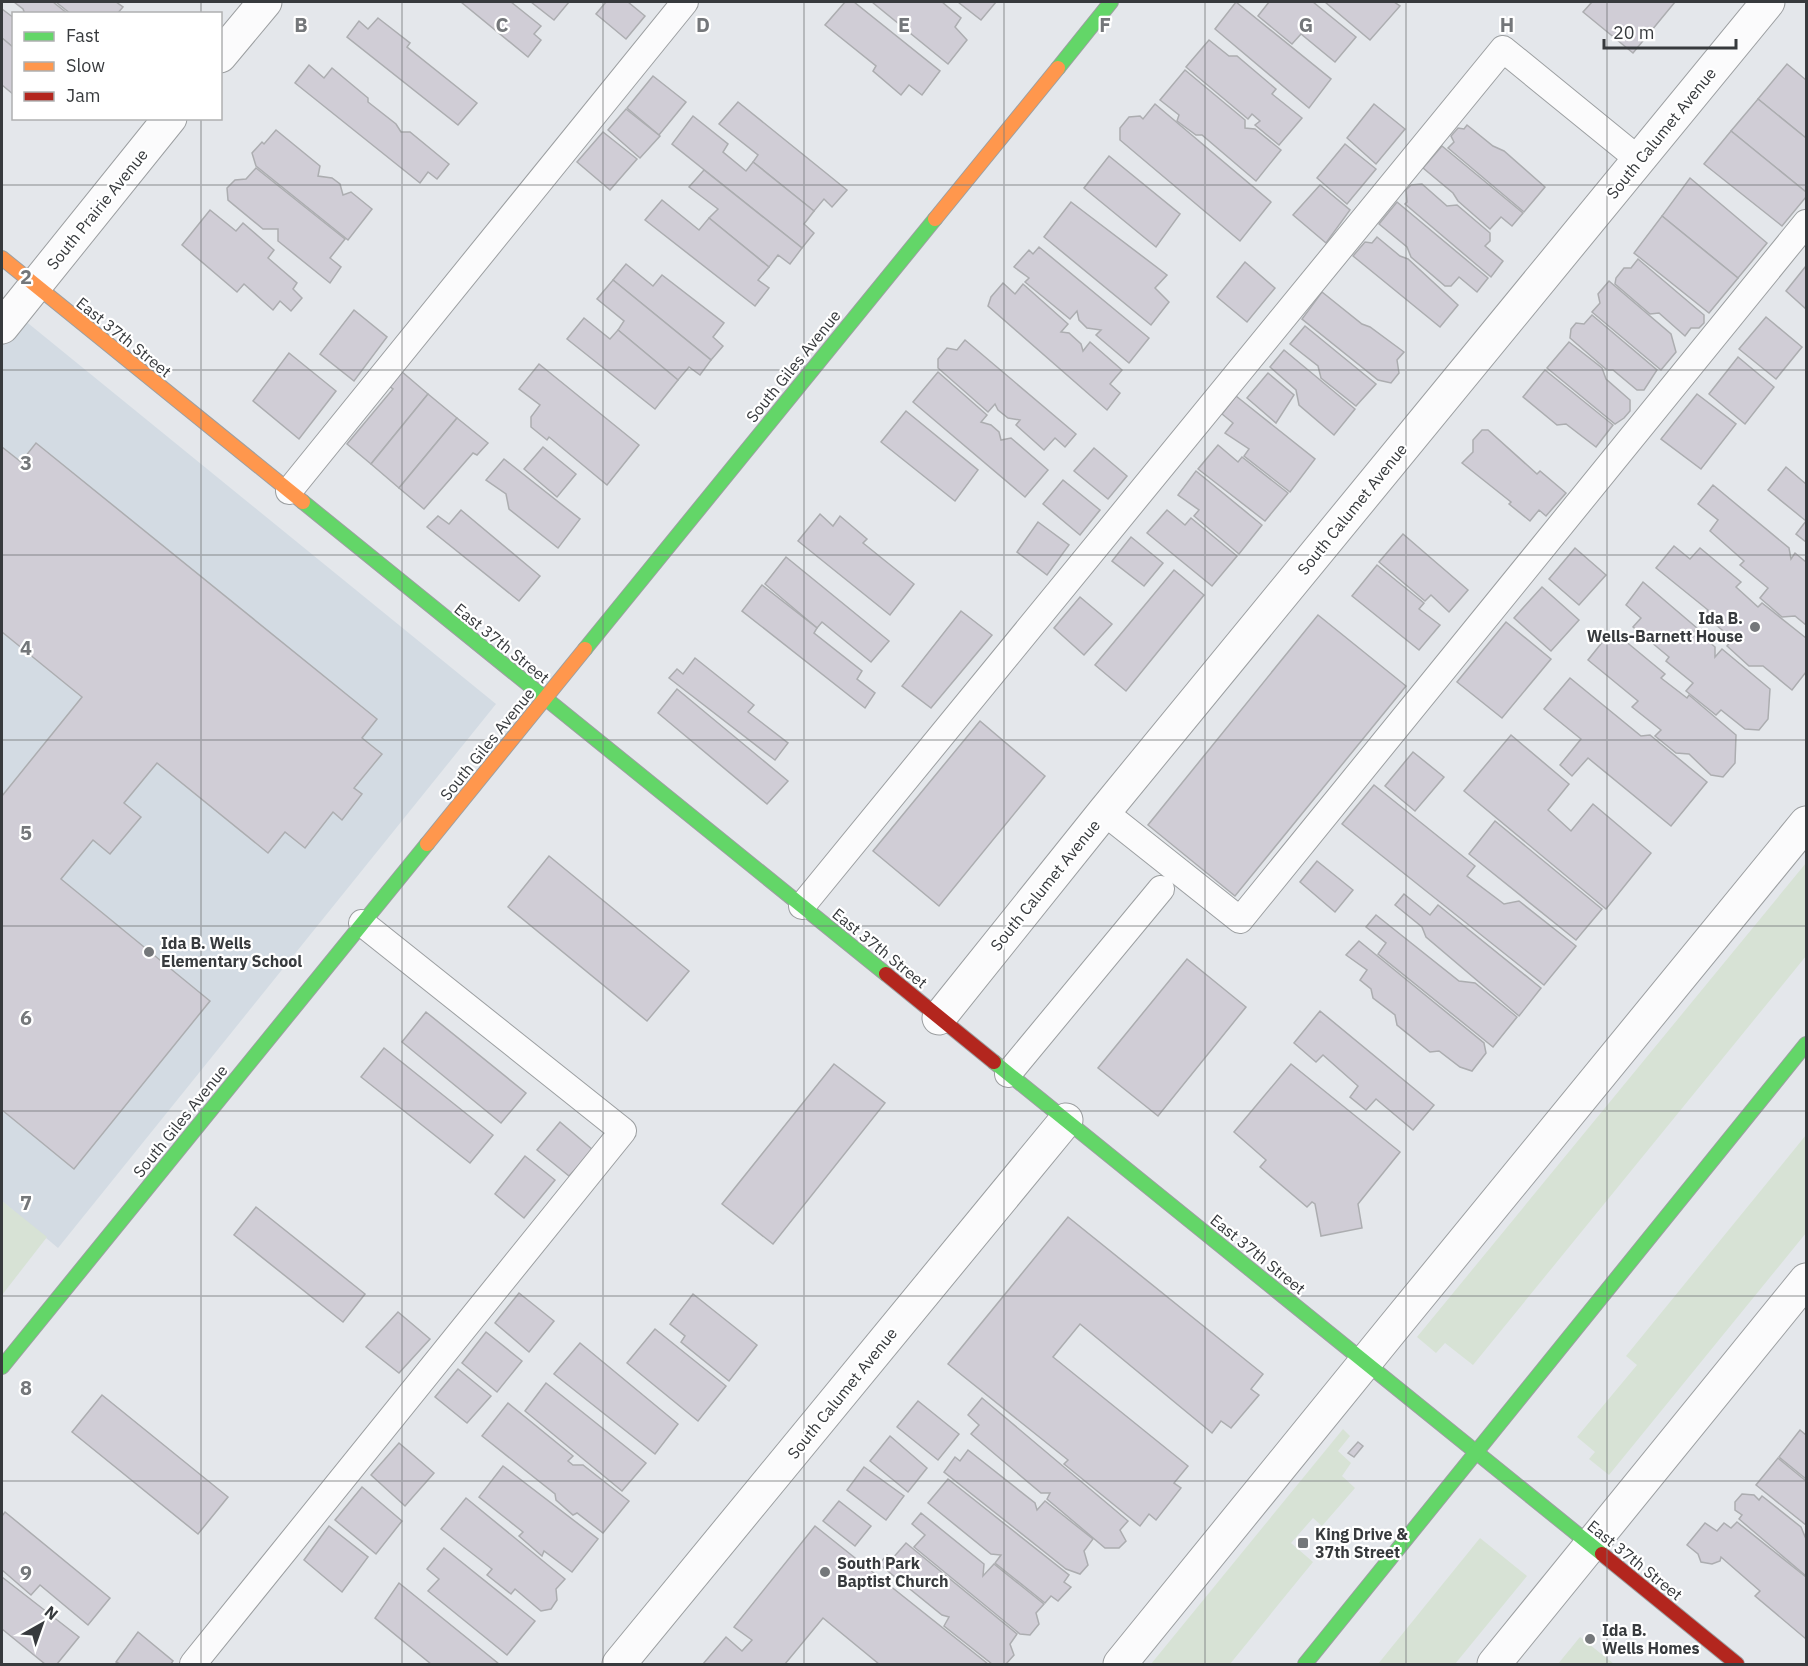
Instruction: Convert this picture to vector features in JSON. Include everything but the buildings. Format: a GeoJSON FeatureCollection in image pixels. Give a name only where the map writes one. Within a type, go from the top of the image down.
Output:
{"type":"FeatureCollection","features":[{"type":"Feature","properties":{"kind":"street"},"geometry":{"type":"LineString","coordinates":[[222,54],[265,2]]}},
{"type":"Feature","properties":{"kind":"street","name":"South Giles Avenue"},"geometry":{"type":"LineString","coordinates":[[2,1367],[1111,2]]}},
{"type":"Feature","properties":{"kind":"street","name":"South Calumet Avenue"},"geometry":{"type":"LineString","coordinates":[[939,1018],[1104,812],[1768,2]]}},
{"type":"Feature","properties":{"kind":"street","name":"South Prairie Avenue"},"geometry":{"type":"LineString","coordinates":[[2,327],[168,120]]}},
{"type":"Feature","properties":{"kind":"street","name":"East 37th Street"},"geometry":{"type":"LineString","coordinates":[[2,258],[1737,1665]]}},
{"type":"Feature","properties":{"kind":"street"},"geometry":{"type":"LineString","coordinates":[[1120,1665],[1806,823]]}},
{"type":"Feature","properties":{"kind":"street"},"geometry":{"type":"LineString","coordinates":[[1305,1665],[1806,1044]]}},
{"type":"Feature","properties":{"kind":"street","name":"South Calumet Avenue"},"geometry":{"type":"LineString","coordinates":[[619,1665],[1066,1120]]}},
{"type":"Feature","properties":{"kind":"street"},"geometry":{"type":"LineString","coordinates":[[1494,1665],[1806,1280]]}},
{"type":"Feature","properties":{"kind":"lane"},"geometry":{"type":"LineString","coordinates":[[289,491],[685,2]]}},
{"type":"Feature","properties":{"kind":"lane"},"geometry":{"type":"LineString","coordinates":[[802,906],[1503,49],[1638,159]]}},
{"type":"Feature","properties":{"kind":"lane"},"geometry":{"type":"LineString","coordinates":[[1104,812],[1240,920],[1806,223]]}},
{"type":"Feature","properties":{"kind":"lane"},"geometry":{"type":"LineString","coordinates":[[1008,1074],[1161,889]]}},
{"type":"Feature","properties":{"kind":"lane"},"geometry":{"type":"LineString","coordinates":[[193,1665],[623,1131],[362,923]]}},
{"type":"Feature","properties":{"kind":"shaded area","name":"Ida B. Wells Elementary School"},"geometry":{"type":"Polygon","coordinates":[[[2,302],[496,704],[58,1248],[2,1201],[2,302]]]}},
{"type":"Feature","properties":{"kind":"shaded area"},"geometry":{"type":"Polygon","coordinates":[[[1806,863],[1806,956],[1473,1365],[1445,1343],[1436,1353],[1417,1337],[1806,863]]]}},
{"type":"Feature","properties":{"kind":"shaded area"},"geometry":{"type":"Polygon","coordinates":[[[1806,1135],[1806,1233],[1609,1475],[1589,1459],[1595,1452],[1577,1437],[1637,1365],[1626,1356],[1806,1135]]]}},
{"type":"Feature","properties":{"kind":"shaded area"},"geometry":{"type":"Polygon","coordinates":[[[2,1201],[47,1237],[2,1295],[2,1201]]]}},
{"type":"Feature","properties":{"kind":"shaded area"},"geometry":{"type":"Polygon","coordinates":[[[1343,1429],[1350,1436],[1338,1451],[1351,1463],[1342,1476],[1355,1488],[1322,1526],[1313,1518],[1291,1543],[1313,1562],[1230,1664],[1151,1664],[1343,1429]]]}},
{"type":"Feature","properties":{"kind":"shaded area"},"geometry":{"type":"Polygon","coordinates":[[[1480,1538],[1527,1576],[1455,1664],[1378,1664],[1480,1538]]]}},
{"type":"Feature","properties":{"kind":"shaded area"},"geometry":{"type":"Polygon","coordinates":[[[1580,1637],[1614,1664],[1558,1664],[1580,1637]]]}},
{"type":"Feature","properties":{"kind":"traffic: fast"},"geometry":{"type":"LineString","coordinates":[[1058,68],[1111,2]]}},
{"type":"Feature","properties":{"kind":"traffic: fast"},"geometry":{"type":"LineString","coordinates":[[585,649],[935,219]]}},
{"type":"Feature","properties":{"kind":"traffic: fast"},"geometry":{"type":"LineString","coordinates":[[303,502],[886,974]]}},
{"type":"Feature","properties":{"kind":"traffic: fast"},"geometry":{"type":"LineString","coordinates":[[2,1367],[427,844]]}},
{"type":"Feature","properties":{"kind":"traffic: fast"},"geometry":{"type":"LineString","coordinates":[[1305,1664],[1806,1044]]}},
{"type":"Feature","properties":{"kind":"traffic: fast"},"geometry":{"type":"LineString","coordinates":[[994,1062],[1602,1554]]}},
{"type":"Feature","properties":{"kind":"traffic: slow"},"geometry":{"type":"LineString","coordinates":[[935,219],[1058,68]]}},
{"type":"Feature","properties":{"kind":"traffic: slow"},"geometry":{"type":"LineString","coordinates":[[2,258],[303,502]]}},
{"type":"Feature","properties":{"kind":"traffic: slow"},"geometry":{"type":"LineString","coordinates":[[427,844],[585,649]]}},
{"type":"Feature","properties":{"kind":"traffic: jam"},"geometry":{"type":"LineString","coordinates":[[886,974],[994,1062]]}},
{"type":"Feature","properties":{"kind":"traffic: jam"},"geometry":{"type":"LineString","coordinates":[[1602,1554],[1737,1664]]}},
{"type":"Feature","properties":{"kind":"place","name":"Ida B. Wells-Barnett House"},"geometry":{"type":"Point","coordinates":[1755,627]}},
{"type":"Feature","properties":{"kind":"place","name":"Ida B. Wells Elementary School"},"geometry":{"type":"Point","coordinates":[149,952]}},
{"type":"Feature","properties":{"kind":"place","name":"King Drive & 37th Street"},"geometry":{"type":"Point","coordinates":[1303,1543]}},
{"type":"Feature","properties":{"kind":"place","name":"South Park Baptist Church"},"geometry":{"type":"Point","coordinates":[825,1572]}},
{"type":"Feature","properties":{"kind":"place","name":"Ida B. Wells Homes"},"geometry":{"type":"Point","coordinates":[1590,1639]}}]}
